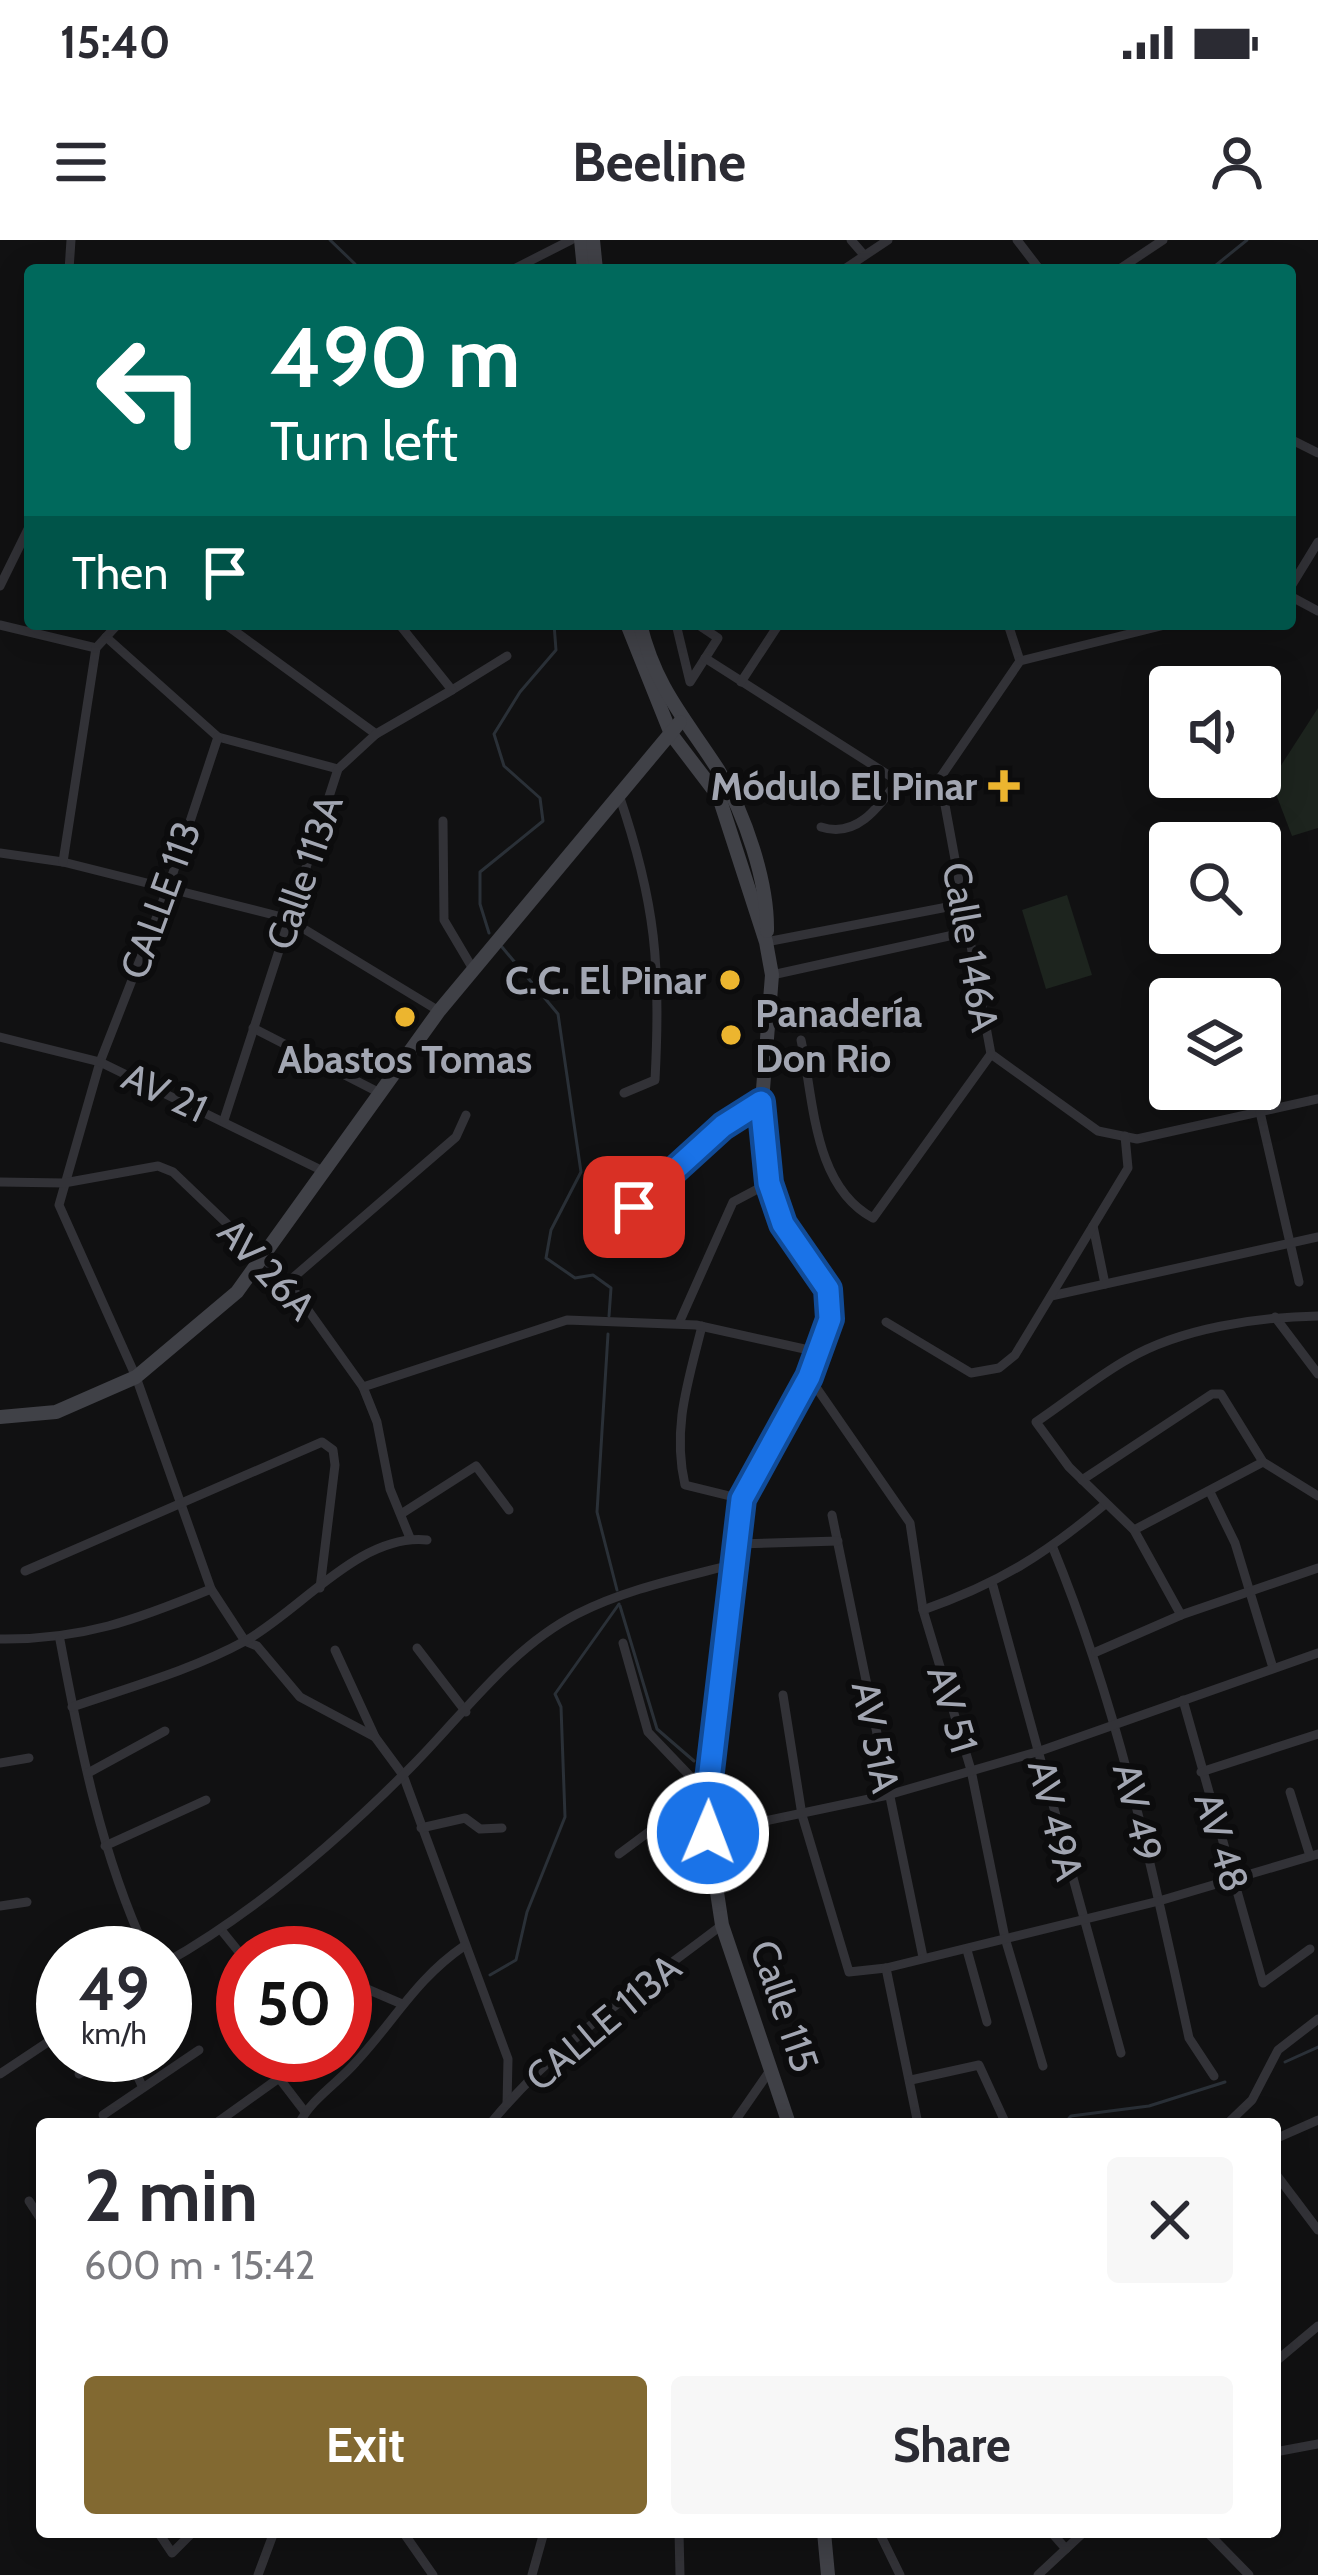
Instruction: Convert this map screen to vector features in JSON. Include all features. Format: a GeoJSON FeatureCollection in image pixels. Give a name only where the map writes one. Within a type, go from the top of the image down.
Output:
{"type":"FeatureCollection","features":[{"type":"Feature","properties":{"kind":"main road","name":"Calle 115"},"geometry":{"type":"LineString","coordinates":[[630,630],[676,728],[719,797],[766,942],[772,975],[761,1102],[769,1183],[783,1224],[828,1289],[830,1319],[809,1377],[742,1499],[706,1794],[722,1925],[787,2118]]}},
{"type":"Feature","properties":{"kind":"main road","name":"Calle 115"},"geometry":{"type":"LineString","coordinates":[[641,630],[676,728]]}},
{"type":"Feature","properties":{"kind":"main road"},"geometry":{"type":"LineString","coordinates":[[0,1417],[56,1412],[136,1377],[237,1292],[439,1010],[676,728]]}},
{"type":"Feature","properties":{"kind":"main road"},"geometry":{"type":"LineString","coordinates":[[825,2538],[828,2575]]}},
{"type":"Feature","properties":{"kind":"street"},"geometry":{"type":"LineString","coordinates":[[524,264],[571,240]]}},
{"type":"Feature","properties":{"kind":"street"},"geometry":{"type":"LineString","coordinates":[[851,240],[859,262],[888,240]]}},
{"type":"Feature","properties":{"kind":"street"},"geometry":{"type":"LineString","coordinates":[[1017,240],[1035,264]]}},
{"type":"Feature","properties":{"kind":"street"},"geometry":{"type":"LineString","coordinates":[[1127,264],[1163,240]]}},
{"type":"Feature","properties":{"kind":"street"},"geometry":{"type":"LineString","coordinates":[[0,586],[24,537]]}},
{"type":"Feature","properties":{"kind":"street"},"geometry":{"type":"LineString","coordinates":[[1296,581],[1318,542]]}},
{"type":"Feature","properties":{"kind":"street"},"geometry":{"type":"LineString","coordinates":[[0,625],[96,648]]}},
{"type":"Feature","properties":{"kind":"street"},"geometry":{"type":"LineString","coordinates":[[63,862],[96,648],[112,630]]}},
{"type":"Feature","properties":{"kind":"street"},"geometry":{"type":"LineString","coordinates":[[233,630],[376,734]]}},
{"type":"Feature","properties":{"kind":"street"},"geometry":{"type":"LineString","coordinates":[[404,630],[452,690]]}},
{"type":"Feature","properties":{"kind":"street"},"geometry":{"type":"LineString","coordinates":[[677,630],[690,682],[718,638],[706,630]]}},
{"type":"Feature","properties":{"kind":"street"},"geometry":{"type":"LineString","coordinates":[[741,682],[775,630]]}},
{"type":"Feature","properties":{"kind":"street"},"geometry":{"type":"LineString","coordinates":[[1011,630],[1020,661]]}},
{"type":"Feature","properties":{"kind":"street"},"geometry":{"type":"LineString","coordinates":[[704,658],[898,779],[940,778],[1020,661],[1141,630]]}},
{"type":"Feature","properties":{"kind":"street"},"geometry":{"type":"LineString","coordinates":[[106,637],[218,737],[338,770]]}},
{"type":"Feature","properties":{"kind":"street","name":"Calle 113A"},"geometry":{"type":"LineString","coordinates":[[224,1120],[286,918],[338,770],[376,734],[507,656]]}},
{"type":"Feature","properties":{"kind":"street","name":"CALLE 113"},"geometry":{"type":"LineString","coordinates":[[64,1183],[100,1062],[218,737]]}},
{"type":"Feature","properties":{"kind":"street","name":"Calle 146A"},"geometry":{"type":"LineString","coordinates":[[940,778],[991,1054],[1098,1131],[1125,1136]]}},
{"type":"Feature","properties":{"kind":"street"},"geometry":{"type":"LineString","coordinates":[[821,826],[849,829],[876,811],[898,779]]}},
{"type":"Feature","properties":{"kind":"street"},"geometry":{"type":"LineString","coordinates":[[619,795],[645,871],[661,978],[655,1080],[624,1093]]}},
{"type":"Feature","properties":{"kind":"street"},"geometry":{"type":"LineString","coordinates":[[443,821],[444,920],[473,969]]}},
{"type":"Feature","properties":{"kind":"street"},"geometry":{"type":"LineString","coordinates":[[0,853],[63,862],[286,918],[439,1010]]}},
{"type":"Feature","properties":{"kind":"street"},"geometry":{"type":"LineString","coordinates":[[766,942],[963,904]]}},
{"type":"Feature","properties":{"kind":"street"},"geometry":{"type":"LineString","coordinates":[[772,975],[967,932]]}},
{"type":"Feature","properties":{"kind":"street"},"geometry":{"type":"LineString","coordinates":[[253,1028],[377,1092]]}},
{"type":"Feature","properties":{"kind":"street","name":"AV 21"},"geometry":{"type":"LineString","coordinates":[[0,1037],[100,1062],[321,1170]]}},
{"type":"Feature","properties":{"kind":"street"},"geometry":{"type":"LineString","coordinates":[[801,1040],[830,1177],[857,1210],[873,1218],[991,1054]]}},
{"type":"Feature","properties":{"kind":"street"},"geometry":{"type":"LineString","coordinates":[[886,1322],[971,1373],[999,1368],[1016,1354],[1128,1168],[1125,1136],[1137,1139],[1318,1099]]}},
{"type":"Feature","properties":{"kind":"street"},"geometry":{"type":"LineString","coordinates":[[602,1247],[634,1207],[723,1126],[761,1102]]}},
{"type":"Feature","properties":{"kind":"street"},"geometry":{"type":"LineString","coordinates":[[1260,1112],[1299,1282]]}},
{"type":"Feature","properties":{"kind":"street"},"geometry":{"type":"LineString","coordinates":[[288,1282],[461,1132],[466,1114]]}},
{"type":"Feature","properties":{"kind":"street","name":"AV 26A"},"geometry":{"type":"LineString","coordinates":[[0,1182],[64,1183],[165,1167],[288,1282],[363,1387],[410,1538]]}},
{"type":"Feature","properties":{"kind":"street"},"geometry":{"type":"LineString","coordinates":[[64,1183],[59,1205],[77,1256],[136,1377],[211,1589],[245,1641],[257,1646],[300,1697],[374,1736]]}},
{"type":"Feature","properties":{"kind":"street"},"geometry":{"type":"LineString","coordinates":[[679,1323],[733,1202],[769,1183]]}},
{"type":"Feature","properties":{"kind":"street"},"geometry":{"type":"LineString","coordinates":[[613,1198],[634,1207]]}},
{"type":"Feature","properties":{"kind":"street"},"geometry":{"type":"LineString","coordinates":[[1094,1226],[1105,1284]]}},
{"type":"Feature","properties":{"kind":"street"},"geometry":{"type":"LineString","coordinates":[[1051,1296],[1318,1237]]}},
{"type":"Feature","properties":{"kind":"street"},"geometry":{"type":"LineString","coordinates":[[1104,1505],[1036,1422],[1131,1357],[1191,1336],[1275,1317],[1318,1316]]}},
{"type":"Feature","properties":{"kind":"street"},"geometry":{"type":"LineString","coordinates":[[1275,1317],[1318,1374]]}},
{"type":"Feature","properties":{"kind":"street"},"geometry":{"type":"LineString","coordinates":[[363,1387],[560,1321],[679,1323],[818,1352]]}},
{"type":"Feature","properties":{"kind":"street"},"geometry":{"type":"LineString","coordinates":[[702,1326],[678,1418],[676,1445],[685,1485],[742,1499]]}},
{"type":"Feature","properties":{"kind":"street","name":"AV 51"},"geometry":{"type":"LineString","coordinates":[[809,1377],[910,1523],[923,1610],[971,1770],[1005,1938],[1043,2066]]}},
{"type":"Feature","properties":{"kind":"street"},"geometry":{"type":"LineString","coordinates":[[1082,1480],[1212,1394],[1228,1398],[1263,1462],[1318,1496]]}},
{"type":"Feature","properties":{"kind":"street"},"geometry":{"type":"LineString","coordinates":[[26,1571],[314,1444],[327,1444],[335,1465],[320,1588]]}},
{"type":"Feature","properties":{"kind":"street"},"geometry":{"type":"LineString","coordinates":[[1134,1530],[1263,1462]]}},
{"type":"Feature","properties":{"kind":"street"},"geometry":{"type":"LineString","coordinates":[[401,1514],[476,1466],[508,1510]]}},
{"type":"Feature","properties":{"kind":"street"},"geometry":{"type":"LineString","coordinates":[[1210,1492],[1235,1543],[1273,1668]]}},
{"type":"Feature","properties":{"kind":"street"},"geometry":{"type":"LineString","coordinates":[[923,1610],[993,1586],[1053,1548],[1104,1505],[1114,1505],[1134,1530],[1180,1615]]}},
{"type":"Feature","properties":{"kind":"street","name":"AV 51A"},"geometry":{"type":"LineString","coordinates":[[832,1515],[923,1958]]}},
{"type":"Feature","properties":{"kind":"street"},"geometry":{"type":"LineString","coordinates":[[73,1707],[245,1641],[358,1562],[410,1538],[428,1540]]}},
{"type":"Feature","properties":{"kind":"street"},"geometry":{"type":"LineString","coordinates":[[737,1544],[838,1541]]}},
{"type":"Feature","properties":{"kind":"street","name":"AV 49"},"geometry":{"type":"LineString","coordinates":[[1053,1548],[1096,1652],[1116,1722],[1189,2038],[1214,2076]]}},
{"type":"Feature","properties":{"kind":"street"},"geometry":{"type":"LineString","coordinates":[[228,1926],[403,1775],[520,1653],[574,1616],[633,1591],[734,1564]]}},
{"type":"Feature","properties":{"kind":"street"},"geometry":{"type":"LineString","coordinates":[[1096,1652],[1180,1615],[1318,1568]]}},
{"type":"Feature","properties":{"kind":"street","name":"AV 49A"},"geometry":{"type":"LineString","coordinates":[[993,1586],[1040,1751],[1080,1919],[1121,2053]]}},
{"type":"Feature","properties":{"kind":"street"},"geometry":{"type":"LineString","coordinates":[[0,1639],[60,1640],[130,1623],[211,1589]]}},
{"type":"Feature","properties":{"kind":"street"},"geometry":{"type":"LineString","coordinates":[[60,1640],[105,1846],[134,1926]]}},
{"type":"Feature","properties":{"kind":"street"},"geometry":{"type":"LineString","coordinates":[[619,1854],[706,1794],[648,1732],[623,1643]]}},
{"type":"Feature","properties":{"kind":"street"},"geometry":{"type":"LineString","coordinates":[[417,1648],[466,1712]]}},
{"type":"Feature","properties":{"kind":"street"},"geometry":{"type":"LineString","coordinates":[[335,1650],[374,1736],[403,1775],[508,2059],[507,2104]]}},
{"type":"Feature","properties":{"kind":"street"},"geometry":{"type":"LineString","coordinates":[[708,1833],[888,1795],[1040,1751],[1318,1654]]}},
{"type":"Feature","properties":{"kind":"street"},"geometry":{"type":"LineString","coordinates":[[783,1695],[802,1815],[849,1972],[967,1950],[1160,1901],[1314,1855],[1290,1792]]}},
{"type":"Feature","properties":{"kind":"street","name":"AV 48"},"geometry":{"type":"LineString","coordinates":[[1184,1700],[1263,1983],[1310,1948]]}},
{"type":"Feature","properties":{"kind":"street"},"geometry":{"type":"LineString","coordinates":[[88,1773],[165,1731]]}},
{"type":"Feature","properties":{"kind":"street"},"geometry":{"type":"LineString","coordinates":[[1201,1772],[1318,1734]]}},
{"type":"Feature","properties":{"kind":"street"},"geometry":{"type":"LineString","coordinates":[[0,1763],[29,1758]]}},
{"type":"Feature","properties":{"kind":"street"},"geometry":{"type":"LineString","coordinates":[[105,1846],[206,1800]]}},
{"type":"Feature","properties":{"kind":"street"},"geometry":{"type":"LineString","coordinates":[[422,1828],[465,1818],[480,1829],[502,1828]]}},
{"type":"Feature","properties":{"kind":"street"},"geometry":{"type":"LineString","coordinates":[[0,1906],[28,1901]]}},
{"type":"Feature","properties":{"kind":"street","name":"CALLE 113A"},"geometry":{"type":"LineString","coordinates":[[495,2118],[604,2016],[722,1925]]}},
{"type":"Feature","properties":{"kind":"street"},"geometry":{"type":"LineString","coordinates":[[302,2118],[356,2062],[428,1971],[464,1946]]}},
{"type":"Feature","properties":{"kind":"street"},"geometry":{"type":"LineString","coordinates":[[967,1950],[987,2022]]}},
{"type":"Feature","properties":{"kind":"street"},"geometry":{"type":"LineString","coordinates":[[886,1968],[916,2118]]}},
{"type":"Feature","properties":{"kind":"street"},"geometry":{"type":"LineString","coordinates":[[372,1991],[402,2004]]}},
{"type":"Feature","properties":{"kind":"street"},"geometry":{"type":"LineString","coordinates":[[1233,2118],[1252,2100],[1278,2050],[1318,2019]]}},
{"type":"Feature","properties":{"kind":"street"},"geometry":{"type":"LineString","coordinates":[[0,2074],[36,2050]]}},
{"type":"Feature","properties":{"kind":"street"},"geometry":{"type":"LineString","coordinates":[[103,2115],[199,2050]]}},
{"type":"Feature","properties":{"kind":"street"},"geometry":{"type":"LineString","coordinates":[[911,2080],[979,2065],[1003,2118]]}},
{"type":"Feature","properties":{"kind":"street"},"geometry":{"type":"LineString","coordinates":[[737,2118],[772,2067]]}},
{"type":"Feature","properties":{"kind":"street"},"geometry":{"type":"LineString","coordinates":[[223,2118],[279,2078],[305,2112]]}},
{"type":"Feature","properties":{"kind":"street"},"geometry":{"type":"LineString","coordinates":[[140,2082],[142,2086]]}},
{"type":"Feature","properties":{"kind":"street"},"geometry":{"type":"LineString","coordinates":[[1281,2136],[1318,2120]]}},
{"type":"Feature","properties":{"kind":"street"},"geometry":{"type":"LineString","coordinates":[[1281,2181],[1318,2230]]}},
{"type":"Feature","properties":{"kind":"street"},"geometry":{"type":"LineString","coordinates":[[29,2201],[36,2212]]}},
{"type":"Feature","properties":{"kind":"street"},"geometry":{"type":"LineString","coordinates":[[1281,2357],[1318,2326]]}},
{"type":"Feature","properties":{"kind":"street"},"geometry":{"type":"LineString","coordinates":[[1281,2451],[1318,2444]]}},
{"type":"Feature","properties":{"kind":"street"},"geometry":{"type":"LineString","coordinates":[[162,2538],[172,2553],[187,2538]]}},
{"type":"Feature","properties":{"kind":"street"},"geometry":{"type":"LineString","coordinates":[[258,2575],[272,2538]]}},
{"type":"Feature","properties":{"kind":"street"},"geometry":{"type":"LineString","coordinates":[[408,2538],[433,2575]]}},
{"type":"Feature","properties":{"kind":"street"},"geometry":{"type":"LineString","coordinates":[[532,2575],[542,2538]]}},
{"type":"Feature","properties":{"kind":"street"},"geometry":{"type":"LineString","coordinates":[[679,2538],[680,2575]]}},
{"type":"Feature","properties":{"kind":"street"},"geometry":{"type":"LineString","coordinates":[[882,2538],[900,2575]]}},
{"type":"Feature","properties":{"kind":"street"},"geometry":{"type":"LineString","coordinates":[[1056,2538],[1066,2549]]}},
{"type":"Feature","properties":{"kind":"street"},"geometry":{"type":"LineString","coordinates":[[1038,2575],[1078,2538]]}},
{"type":"Feature","properties":{"kind":"street"},"geometry":{"type":"LineString","coordinates":[[1213,2538],[1249,2575]]}},
{"type":"Feature","properties":{"kind":"shaded area"},"geometry":{"type":"Polygon","coordinates":[[[1318,708],[1318,828],[1292,836],[1277,798],[1281,765],[1318,708]]]}},
{"type":"Feature","properties":{"kind":"shaded area"},"geometry":{"type":"Polygon","coordinates":[[[1067,895],[1092,975],[1046,989],[1022,910],[1067,895]]]}},
{"type":"Feature","properties":{"kind":"waterway"},"geometry":{"type":"LineString","coordinates":[[330,240],[355,264]]}},
{"type":"Feature","properties":{"kind":"waterway"},"geometry":{"type":"LineString","coordinates":[[1217,264],[1247,240]]}},
{"type":"Feature","properties":{"kind":"waterway"},"geometry":{"type":"LineString","coordinates":[[489,933],[480,904],[480,872],[543,821],[540,798],[504,766],[494,734],[520,692],[556,650],[554,630]]}},
{"type":"Feature","properties":{"kind":"waterway"},"geometry":{"type":"LineString","coordinates":[[502,947],[558,1014],[581,1172],[551,1230],[546,1258],[575,1278],[593,1275],[611,1288],[609,1316]]}},
{"type":"Feature","properties":{"kind":"waterway"},"geometry":{"type":"LineString","coordinates":[[608,1334],[597,1512],[617,1590]]}},
{"type":"Feature","properties":{"kind":"waterway"},"geometry":{"type":"LineString","coordinates":[[490,1975],[516,1960],[527,1912],[565,1817],[561,1707],[555,1694],[619,1604]]}},
{"type":"Feature","properties":{"kind":"waterway"},"geometry":{"type":"LineString","coordinates":[[620,1606],[657,1729],[694,1761]]}},
{"type":"Feature","properties":{"kind":"waterway"},"geometry":{"type":"LineString","coordinates":[[1285,2062],[1318,2047]]}},
{"type":"Feature","properties":{"kind":"waterway"},"geometry":{"type":"LineString","coordinates":[[1069,2118],[1149,2106],[1225,2082]]}},
{"type":"Feature","properties":{"kind":"place","name":"Módulo El Pinar"},"geometry":{"type":"Point","coordinates":[1004,786]}},
{"type":"Feature","properties":{"kind":"place","name":"C.C. El Pinar"},"geometry":{"type":"Point","coordinates":[730,980]}},
{"type":"Feature","properties":{"kind":"place","name":"Abastos Tomas"},"geometry":{"type":"Point","coordinates":[405,1017]}},
{"type":"Feature","properties":{"kind":"place","name":"Panadería Don Rio"},"geometry":{"type":"Point","coordinates":[731,1035]}},
{"type":"Feature","properties":{"kind":"route"},"geometry":{"type":"LineString","coordinates":[[634,1207],[723,1126],[761,1102],[769,1183],[783,1224],[809,1255],[828,1289],[830,1319],[809,1377],[742,1499],[709,1780],[708,1833]]}}]}
